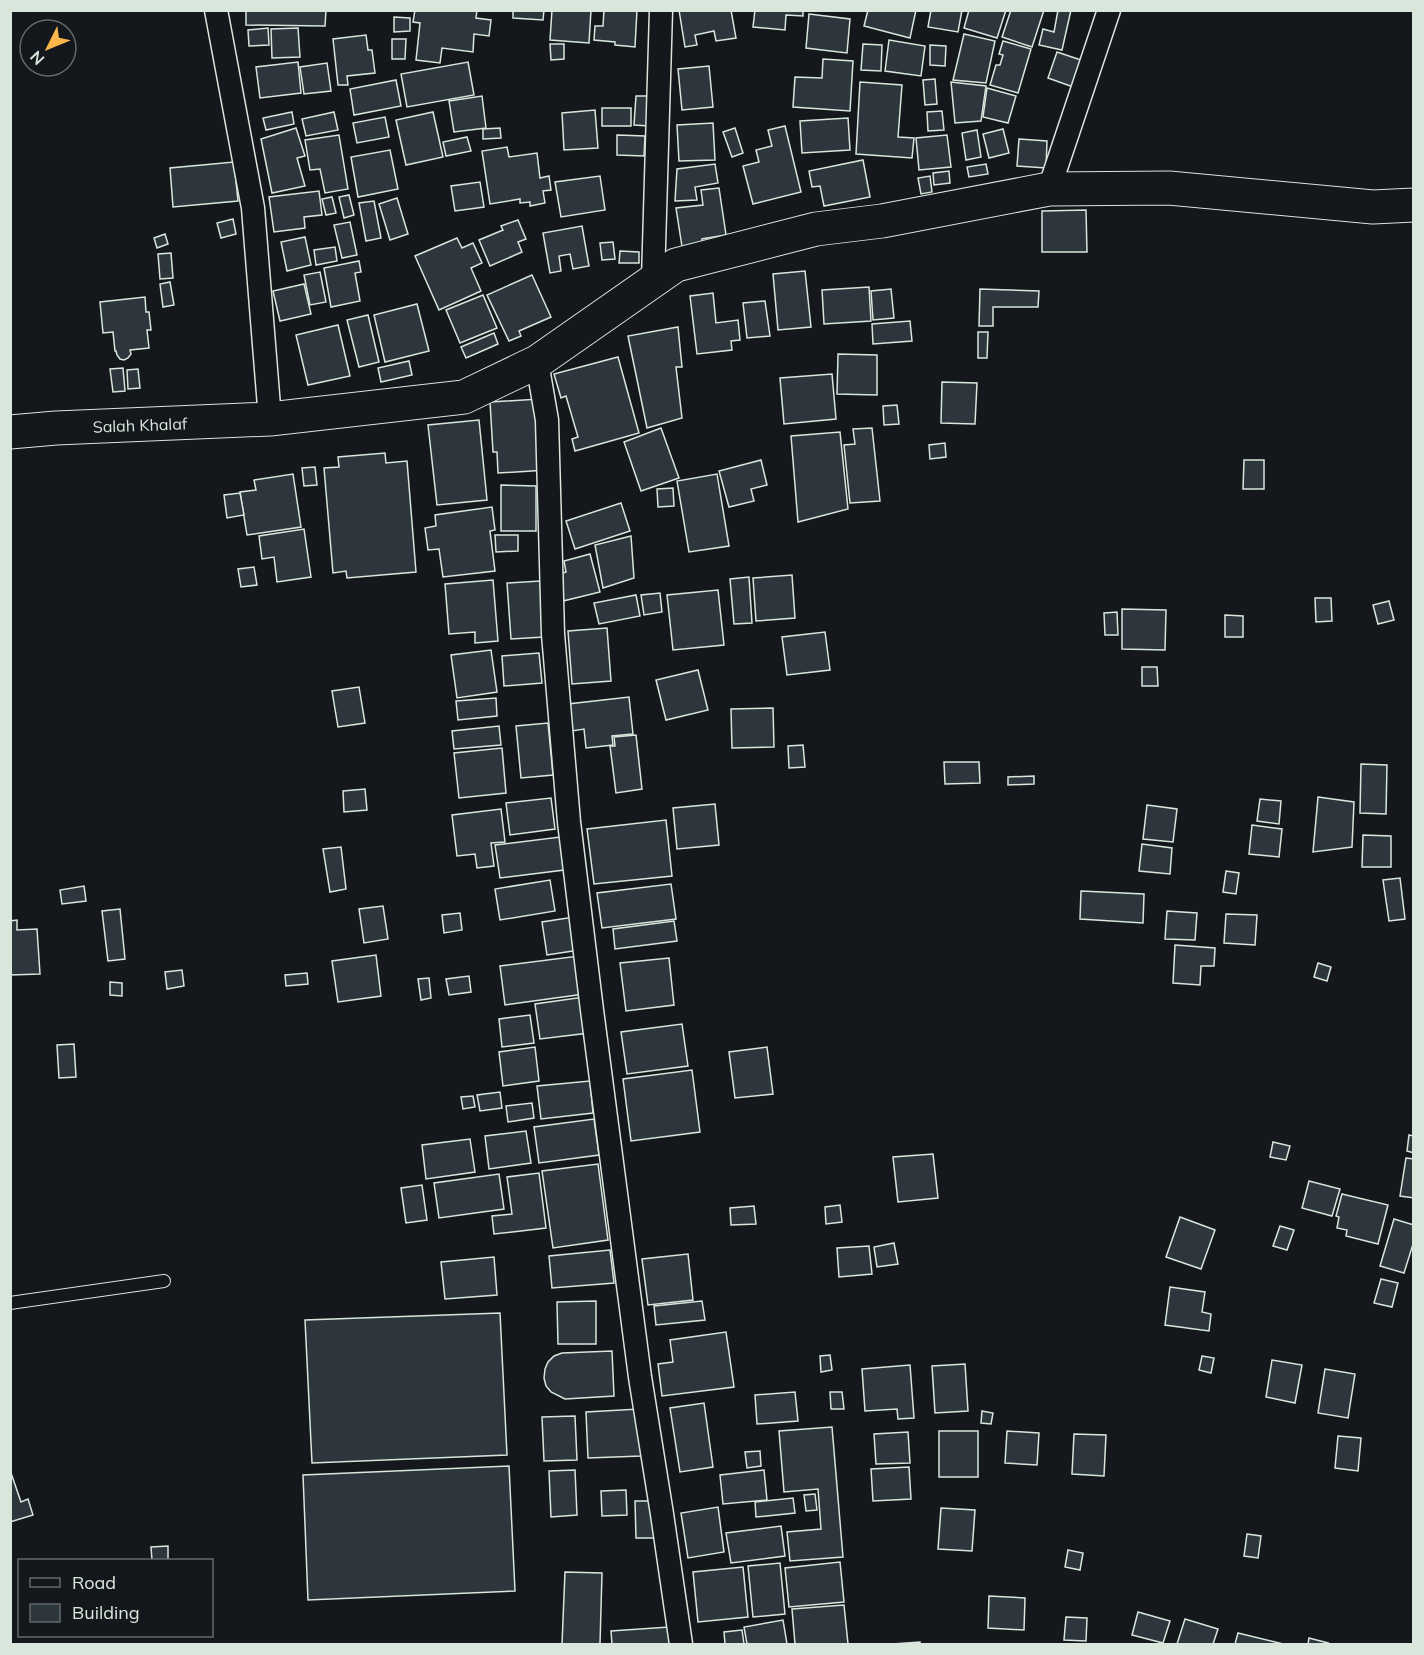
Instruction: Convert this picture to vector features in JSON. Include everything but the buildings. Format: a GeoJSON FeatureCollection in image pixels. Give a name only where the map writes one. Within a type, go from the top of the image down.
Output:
{"type":"FeatureCollection","features":[{"type":"Feature","properties":{"kind":"street"},"geometry":{"type":"LineString","coordinates":[[216,10],[253,208],[270,419]]}},
{"type":"Feature","properties":{"kind":"street"},"geometry":{"type":"LineString","coordinates":[[653,280],[661,10]]}},
{"type":"Feature","properties":{"kind":"street"},"geometry":{"type":"LineString","coordinates":[[1049,189],[1109,10]]}},
{"type":"Feature","properties":{"kind":"street","name":"Salah Khalaf"},"geometry":{"type":"LineString","coordinates":[[10,432],[270,419],[464,397],[537,362],[676,265],[816,228],[882,221],[1049,189],[1169,188],[1373,207],[1413,205]]}},
{"type":"Feature","properties":{"kind":"street"},"geometry":{"type":"LineString","coordinates":[[537,362],[548,420],[553,634],[569,822],[639,1365],[681,1644]]}},
{"type":"Feature","properties":{"kind":"lane"},"geometry":{"type":"LineString","coordinates":[[10,1303],[164,1281]]}}]}
